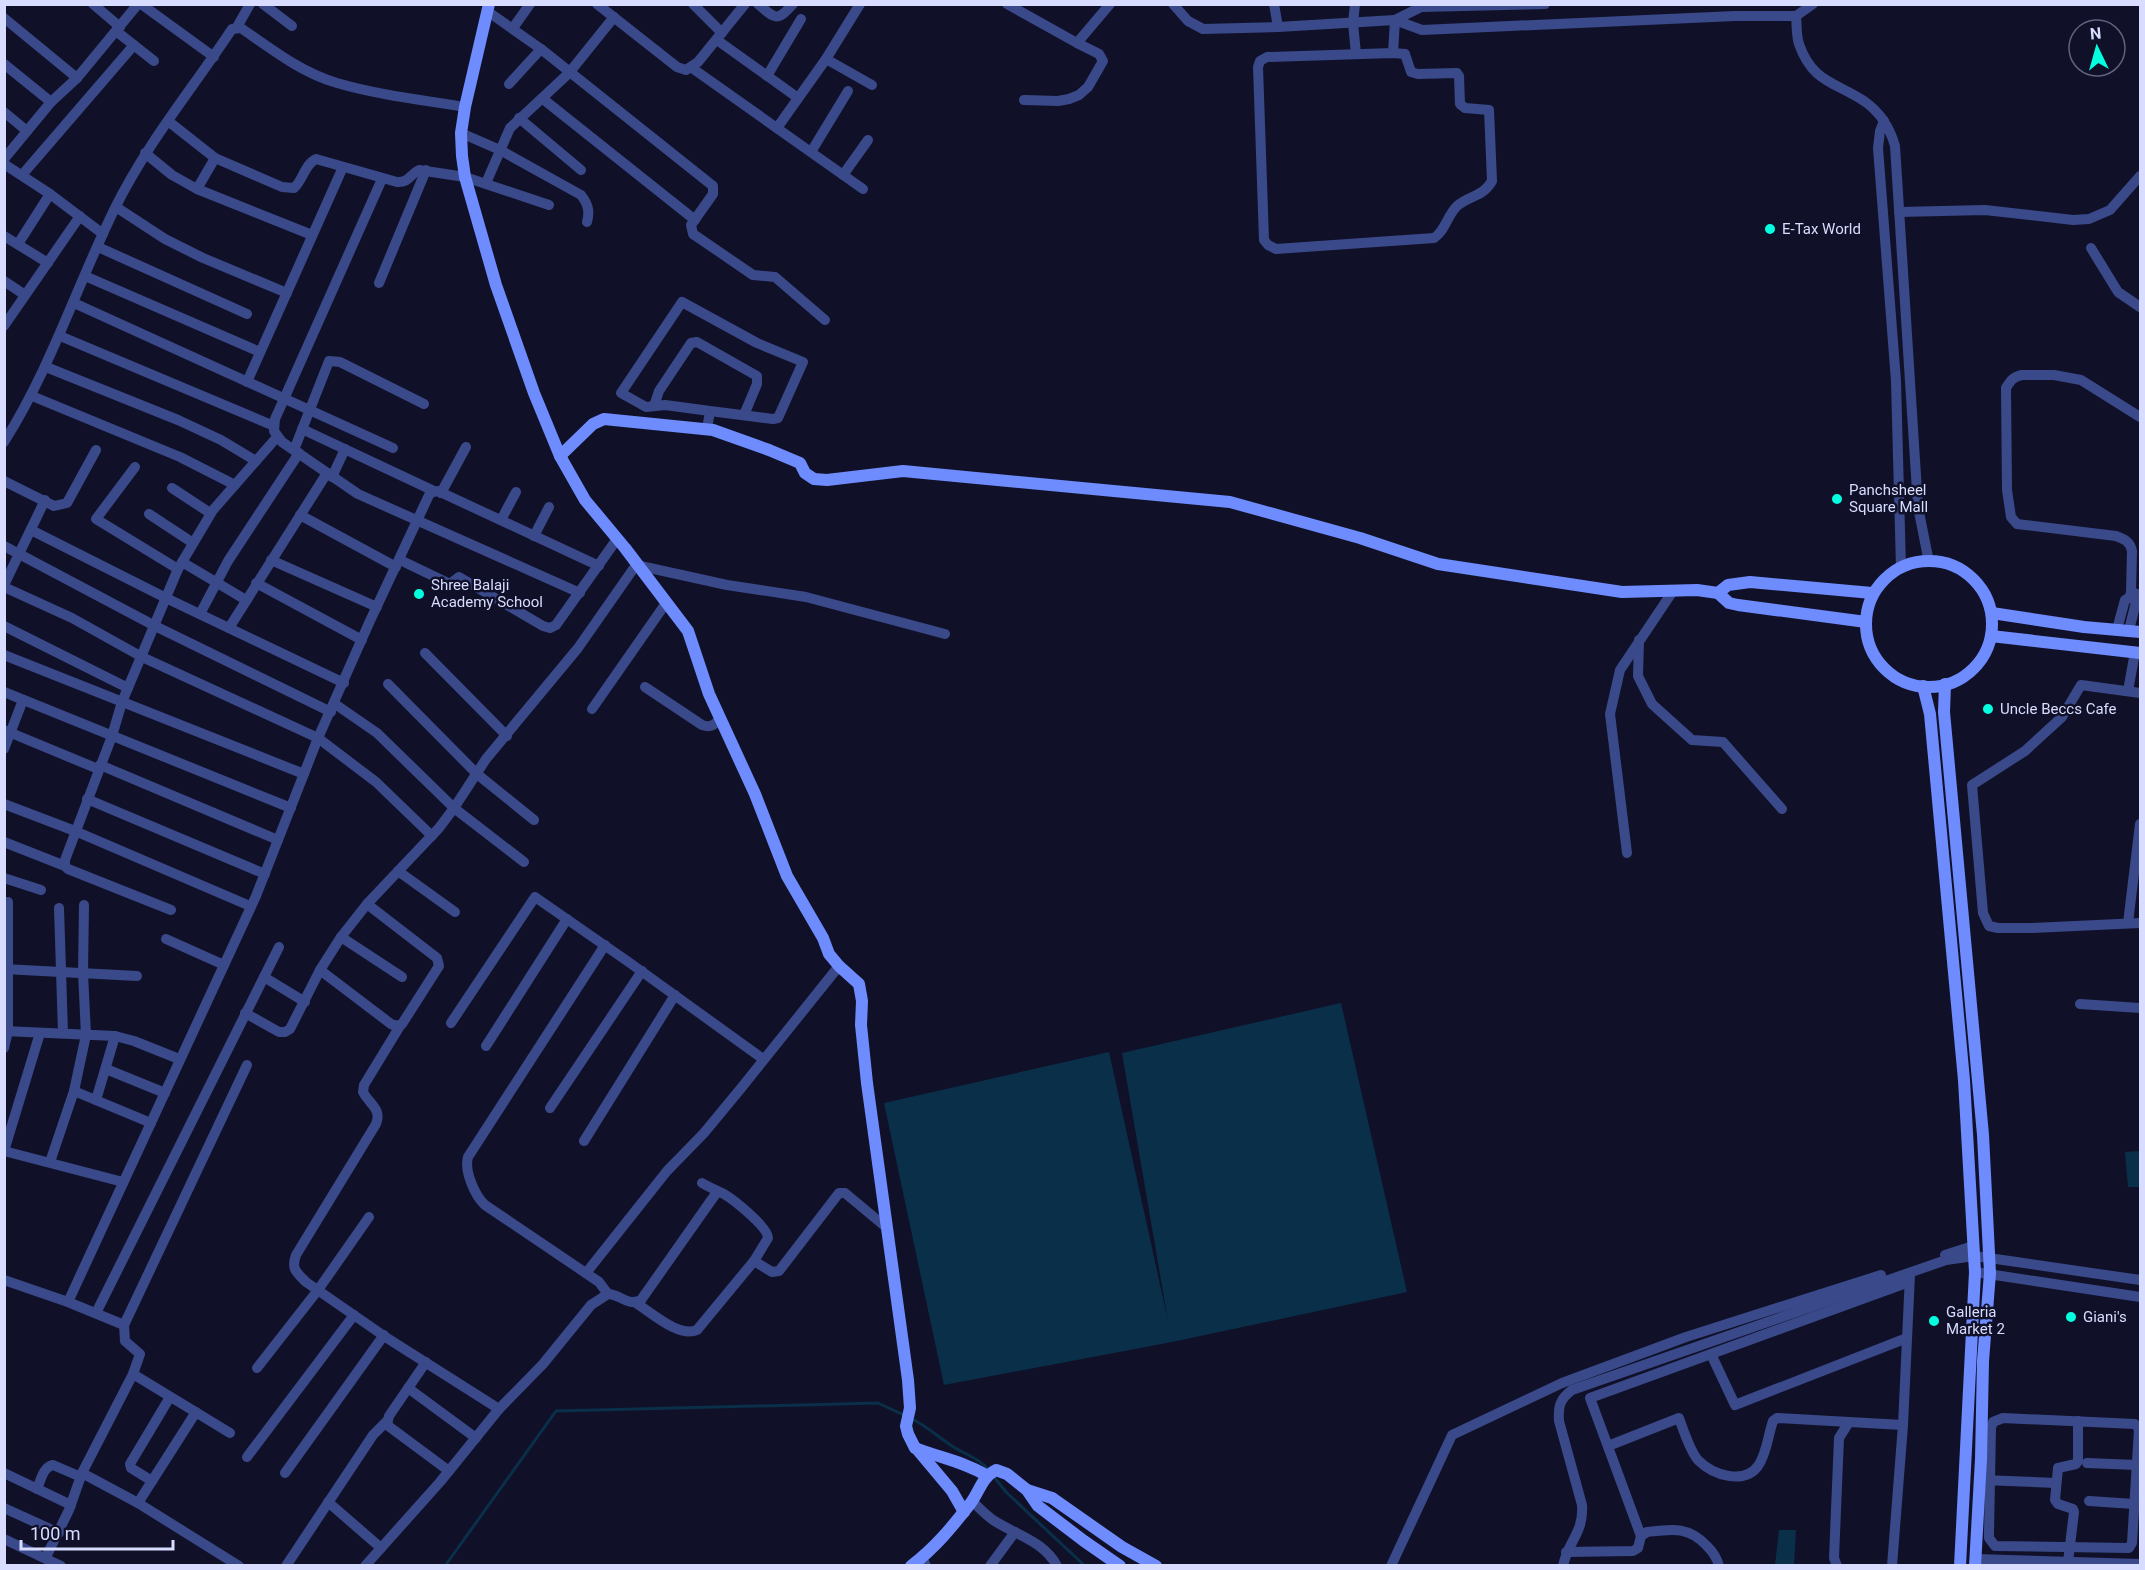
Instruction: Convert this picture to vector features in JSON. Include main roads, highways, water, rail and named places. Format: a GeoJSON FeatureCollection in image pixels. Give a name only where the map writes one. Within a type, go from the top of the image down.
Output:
{"type":"FeatureCollection","features":[{"type":"Feature","properties":{"kind":"water"},"geometry":{"type":"Polygon","coordinates":[[[1341,1003],[1407,1292],[1172,1342],[944,1385],[884,1103],[1109,1052],[1168,1321],[1122,1053],[1341,1003]]]}},
{"type":"Feature","properties":{"kind":"water"},"geometry":{"type":"Polygon","coordinates":[[[2140,1151],[2140,1187],[2128,1187],[2125,1152],[2140,1151]]]}},
{"type":"Feature","properties":{"kind":"water"},"geometry":{"type":"Polygon","coordinates":[[[1779,1530],[1796,1530],[1794,1565],[1775,1565],[1779,1530]]]}},
{"type":"Feature","properties":{"kind":"waterway"},"geometry":{"type":"LineString","coordinates":[[445,1566],[556,1411],[878,1403],[906,1416]]}},
{"type":"Feature","properties":{"kind":"waterway"},"geometry":{"type":"LineString","coordinates":[[912,1419],[988,1469]]}},
{"type":"Feature","properties":{"kind":"waterway"},"geometry":{"type":"LineString","coordinates":[[994,1477],[1007,1493],[1085,1566]]}},
{"type":"Feature","properties":{"kind":"place","name":"E-Tax World"},"geometry":{"type":"Point","coordinates":[1770,229]}},
{"type":"Feature","properties":{"kind":"place","name":"Panchsheel Square Mall"},"geometry":{"type":"Point","coordinates":[1837,499]}},
{"type":"Feature","properties":{"kind":"place","name":"Shree Balaji Academy School"},"geometry":{"type":"Point","coordinates":[419,594]}},
{"type":"Feature","properties":{"kind":"place","name":"Uncle Beccs Cafe"},"geometry":{"type":"Point","coordinates":[1988,709]}},
{"type":"Feature","properties":{"kind":"place","name":"Giani's"},"geometry":{"type":"Point","coordinates":[2071,1317]}},
{"type":"Feature","properties":{"kind":"place","name":"Galleria Market 2"},"geometry":{"type":"Point","coordinates":[1934,1321]}}]}
